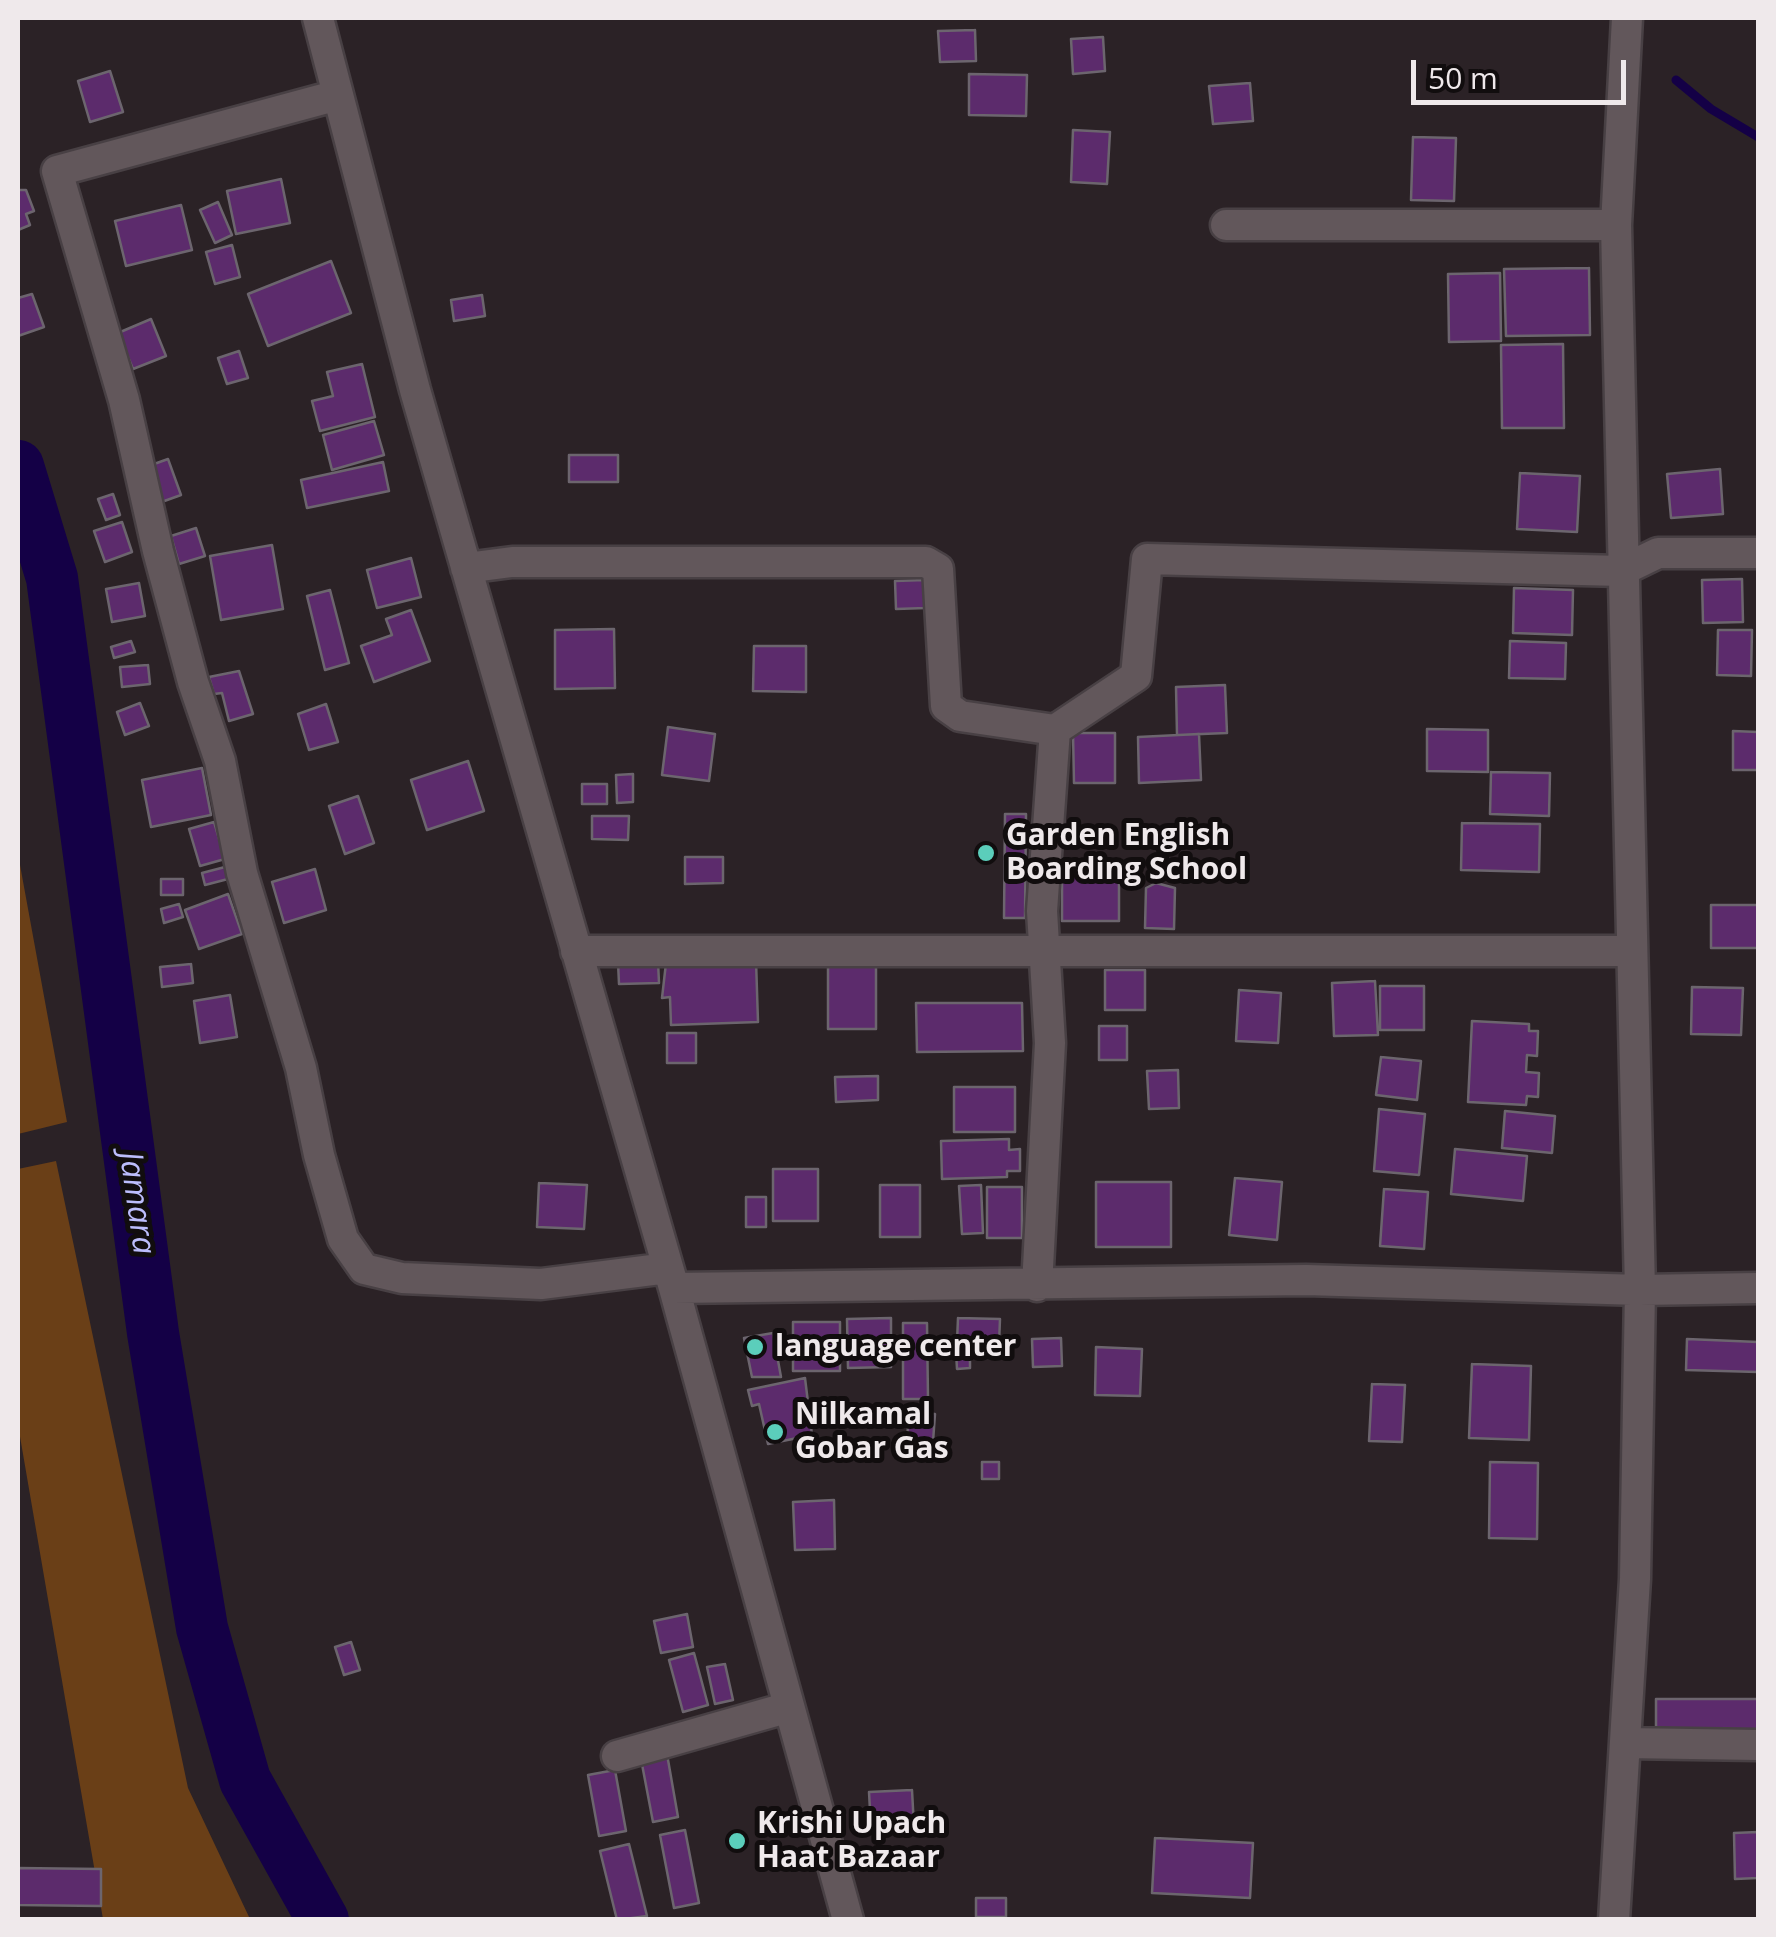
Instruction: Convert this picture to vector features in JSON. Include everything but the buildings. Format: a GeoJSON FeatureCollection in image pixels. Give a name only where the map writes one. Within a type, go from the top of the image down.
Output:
{"type":"FeatureCollection","features":[{"type":"Feature","properties":{"kind":"street"},"geometry":{"type":"LineString","coordinates":[[318,18],[466,568],[671,1278],[786,1708],[848,1920]]}},
{"type":"Feature","properties":{"kind":"street"},"geometry":{"type":"LineString","coordinates":[[1614,1920],[1635,1579],[1640,1290],[1616,226],[1627,18]]}},
{"type":"Feature","properties":{"kind":"street"},"geometry":{"type":"LineString","coordinates":[[338,95],[57,171],[124,400],[192,682],[220,761],[242,874],[301,1068],[318,1154],[343,1239],[364,1269],[402,1278],[541,1284],[671,1278],[1038,1286],[1306,1280],[1640,1290],[1758,1288]]}},
{"type":"Feature","properties":{"kind":"street"},"geometry":{"type":"LineString","coordinates":[[1226,226],[1616,226]]}},
{"type":"Feature","properties":{"kind":"street"},"geometry":{"type":"LineString","coordinates":[[466,568],[512,562],[926,562],[938,569],[946,706],[960,716],[1055,730],[1136,676],[1147,559],[1621,571],[1658,553],[1758,553]]}},
{"type":"Feature","properties":{"kind":"street"},"geometry":{"type":"LineString","coordinates":[[1038,1286],[1050,1043],[1042,949],[1055,730]]}},
{"type":"Feature","properties":{"kind":"street"},"geometry":{"type":"LineString","coordinates":[[576,951],[1631,951]]}},
{"type":"Feature","properties":{"kind":"street"},"geometry":{"type":"LineString","coordinates":[[617,1756],[786,1708]]}},
{"type":"Feature","properties":{"kind":"street"},"geometry":{"type":"LineString","coordinates":[[1625,1742],[1758,1745]]}},
{"type":"Feature","properties":{"kind":"shaded area"},"geometry":{"type":"Polygon","coordinates":[[[18,854],[67,1122],[18,1134],[18,854]]]}},
{"type":"Feature","properties":{"kind":"shaded area"},"geometry":{"type":"Polygon","coordinates":[[[56,1161],[188,1788],[250,1919],[103,1919],[18,1425],[18,1169],[56,1161]]]}},
{"type":"Feature","properties":{"kind":"waterway"},"geometry":{"type":"LineString","coordinates":[[1676,80],[1711,109],[1758,137]]}},
{"type":"Feature","properties":{"kind":"waterway","name":"Jamara"},"geometry":{"type":"LineString","coordinates":[[18,466],[52,578],[153,1333],[202,1628],[245,1780],[323,1920]]}},
{"type":"Feature","properties":{"kind":"place","name":"Garden English Boarding School"},"geometry":{"type":"Point","coordinates":[986,853]}},
{"type":"Feature","properties":{"kind":"place","name":"language center"},"geometry":{"type":"Point","coordinates":[755,1347]}},
{"type":"Feature","properties":{"kind":"place","name":"Nilkamal Gobar Gas"},"geometry":{"type":"Point","coordinates":[775,1432]}},
{"type":"Feature","properties":{"kind":"place","name":"Krishi Upach Haat Bazaar"},"geometry":{"type":"Point","coordinates":[737,1841]}}]}
